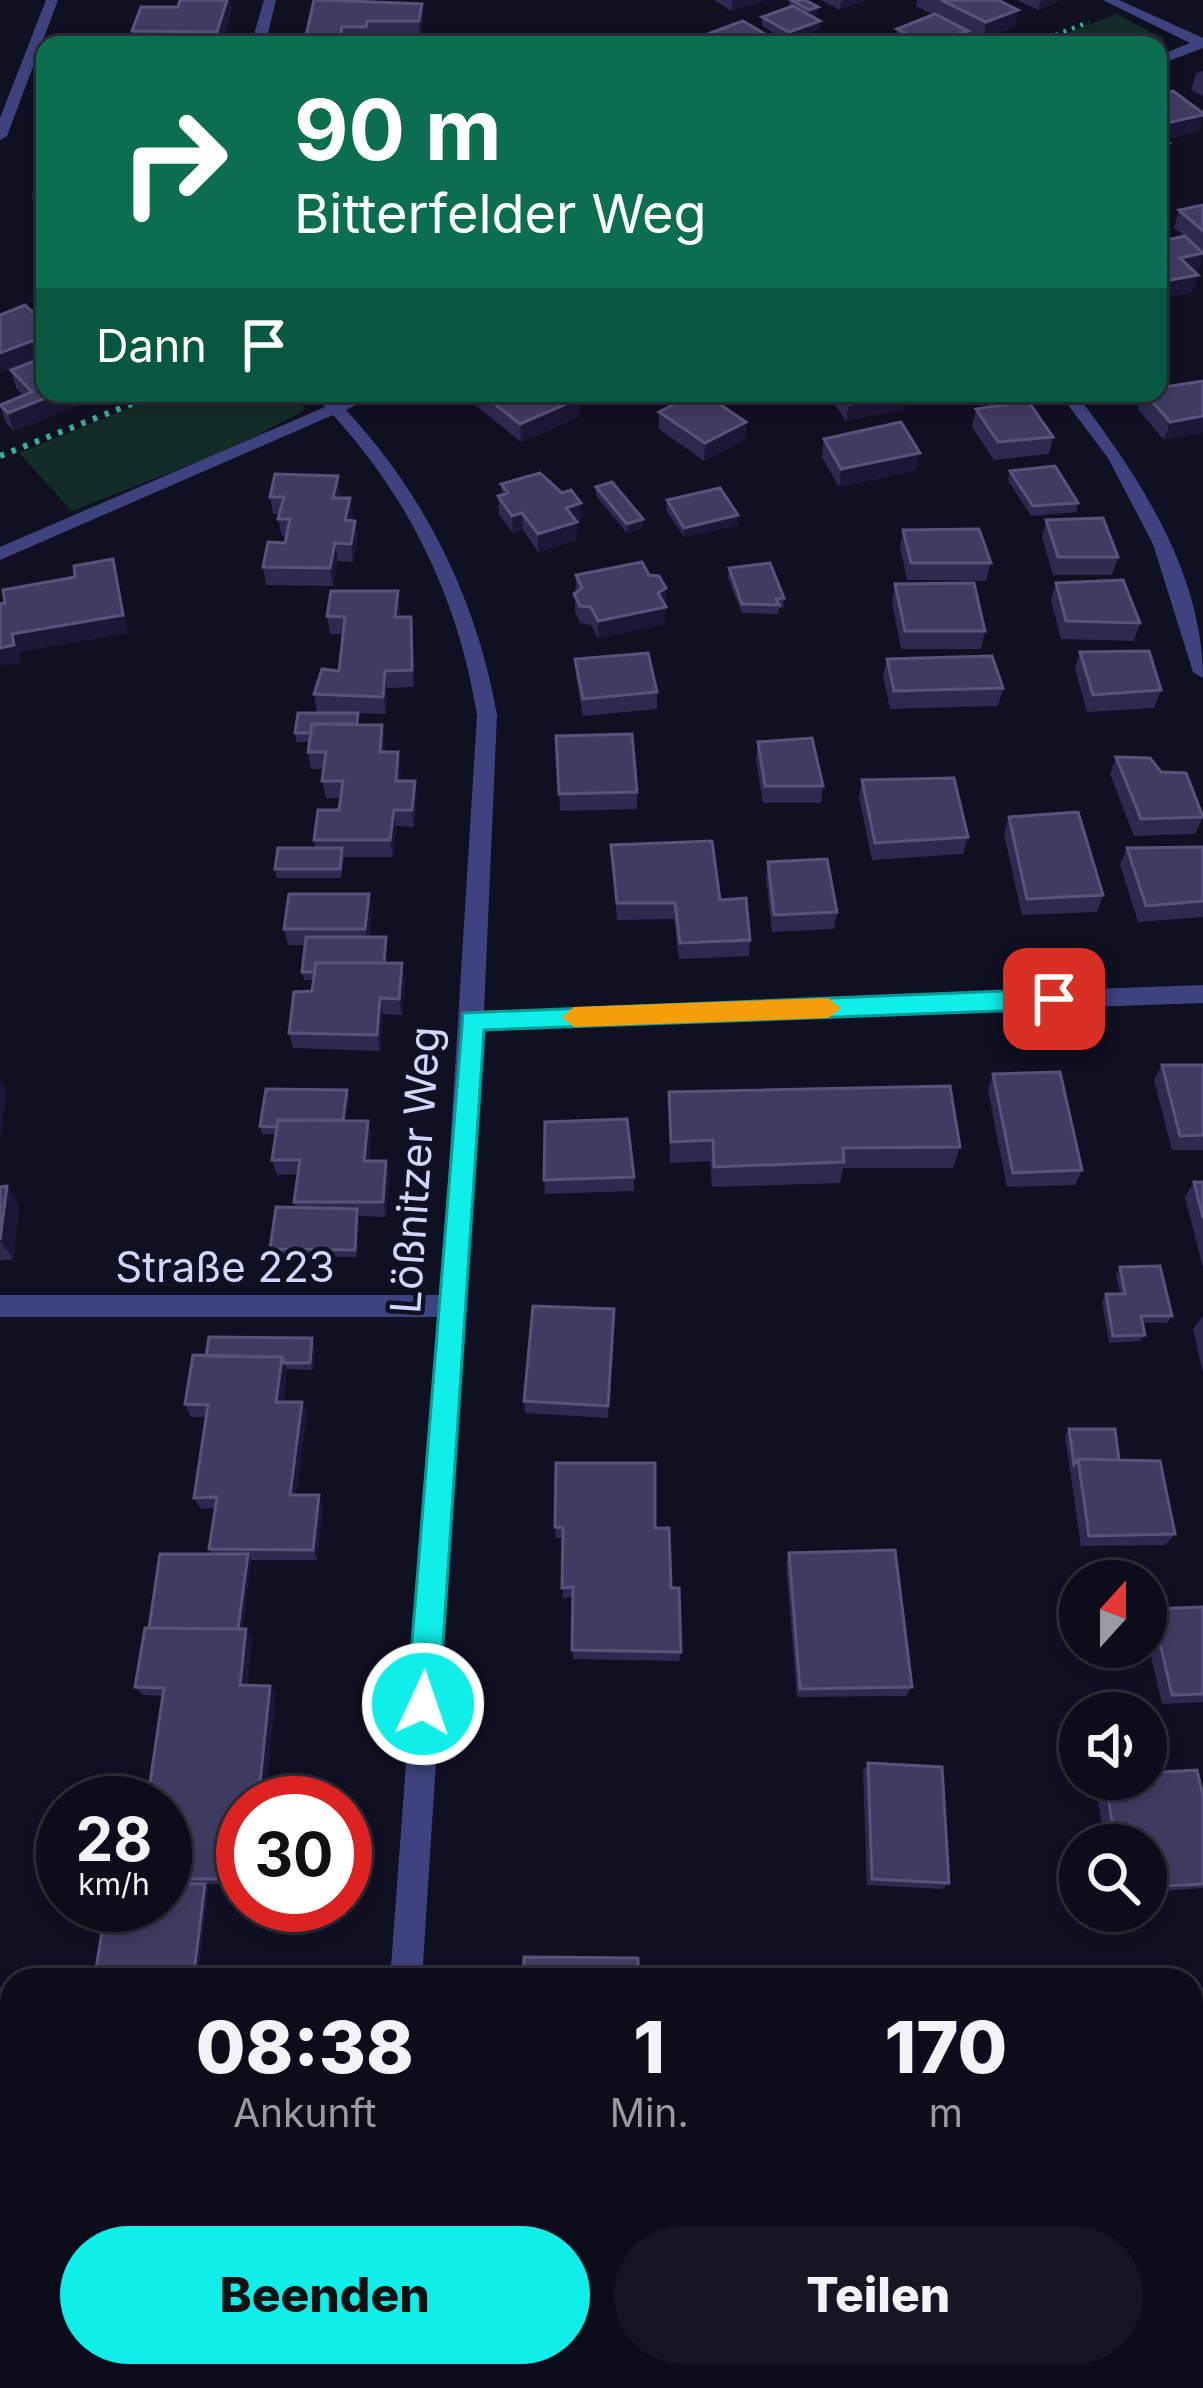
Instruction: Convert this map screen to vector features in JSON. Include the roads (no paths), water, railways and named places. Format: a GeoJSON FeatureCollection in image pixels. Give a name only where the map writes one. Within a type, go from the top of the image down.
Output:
{"type":"FeatureCollection","features":[{"type":"Feature","properties":{"kind":"street"},"geometry":{"type":"LineString","coordinates":[[38,36],[52,0]]}},
{"type":"Feature","properties":{"kind":"street"},"geometry":{"type":"LineString","coordinates":[[260,36],[270,0]]}},
{"type":"Feature","properties":{"kind":"street"},"geometry":{"type":"LineString","coordinates":[[1109,0],[1202,43]]}},
{"type":"Feature","properties":{"kind":"street"},"geometry":{"type":"LineString","coordinates":[[0,136],[36,42]]}},
{"type":"Feature","properties":{"kind":"street"},"geometry":{"type":"LineString","coordinates":[[1167,57],[1202,43]]}},
{"type":"Feature","properties":{"kind":"street"},"geometry":{"type":"LineString","coordinates":[[0,554],[324,402]]}},
{"type":"Feature","properties":{"kind":"street","name":"Lößnitzer Weg"},"geometry":{"type":"LineString","coordinates":[[330,402],[410,509],[442,562],[470,628],[487,715],[472,1020],[407,1968]]}},
{"type":"Feature","properties":{"kind":"street"},"geometry":{"type":"LineString","coordinates":[[1074,402],[1116,457],[1162,544],[1203,672]]}},
{"type":"Feature","properties":{"kind":"street"},"geometry":{"type":"LineString","coordinates":[[472,1020],[1203,994]]}},
{"type":"Feature","properties":{"kind":"street","name":"Straße 223"},"geometry":{"type":"LineString","coordinates":[[0,1306],[449,1306]]}}]}
